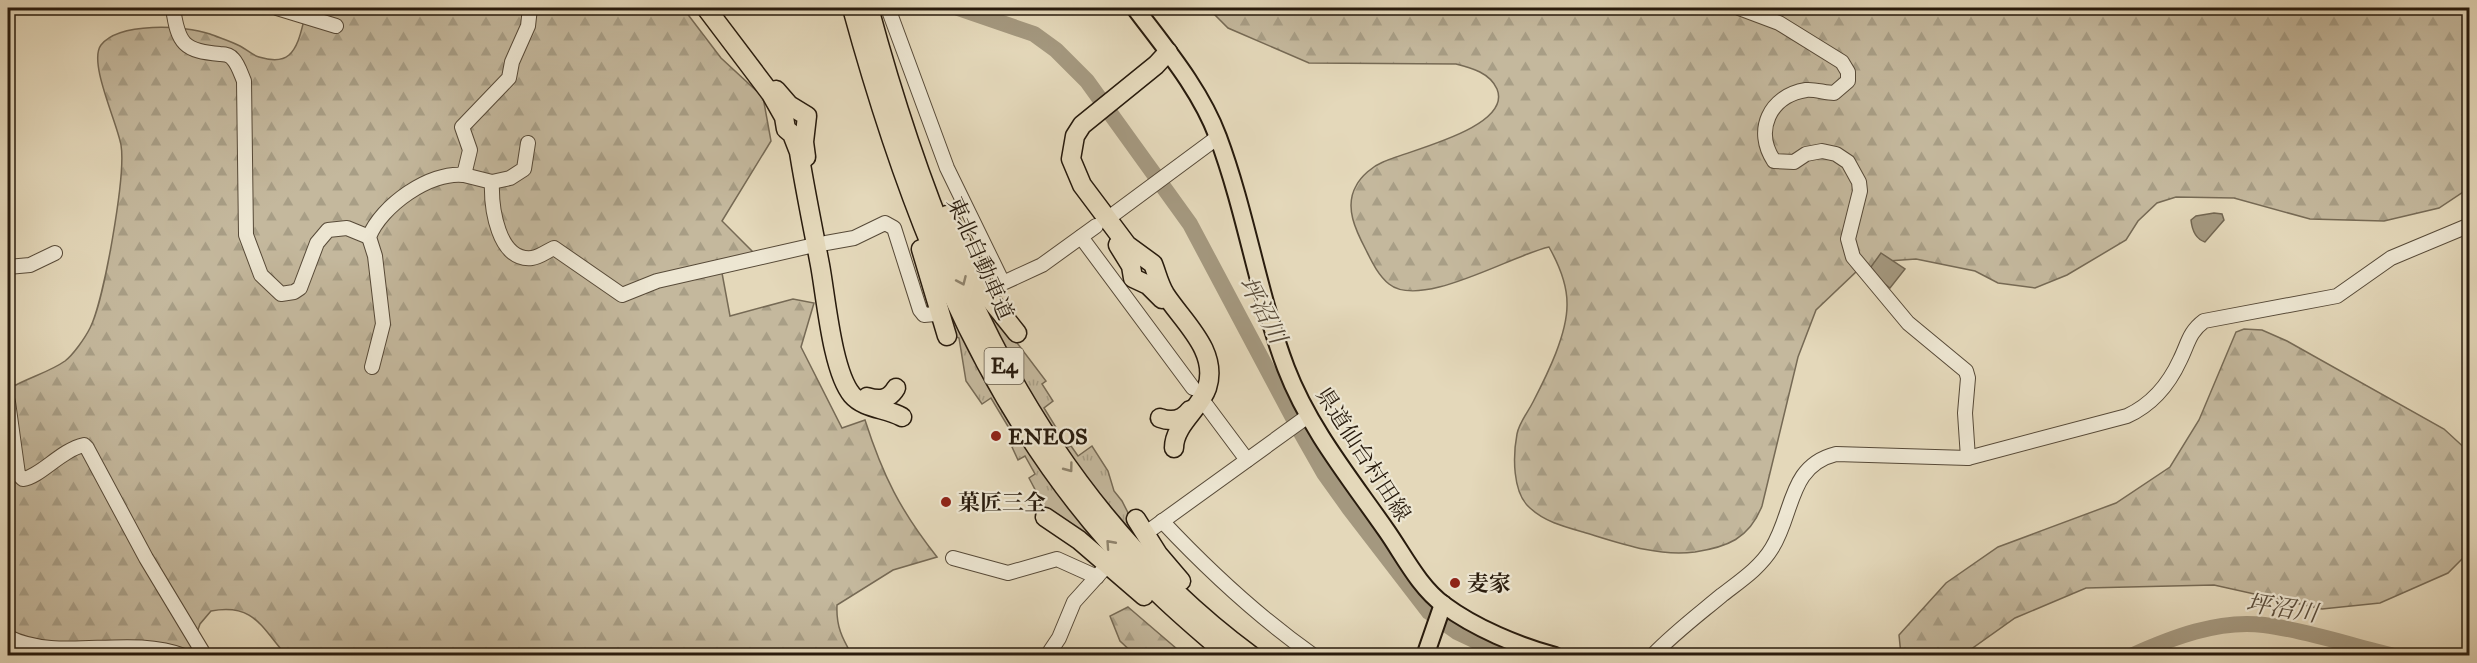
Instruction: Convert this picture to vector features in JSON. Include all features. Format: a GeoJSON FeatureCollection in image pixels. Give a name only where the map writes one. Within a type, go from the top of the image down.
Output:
{"type":"FeatureCollection","features":[{"type":"Feature","properties":{"kind":"highway"},"geometry":{"type":"LineString","coordinates":[[706,8],[771,94],[799,152],[835,349],[845,383],[861,402],[891,411],[902,417]]}},
{"type":"Feature","properties":{"kind":"highway"},"geometry":{"type":"LineString","coordinates":[[712,8],[789,105],[807,116],[804,142],[842,362],[853,385],[863,395],[878,400],[887,398],[896,388]]}},
{"type":"Feature","properties":{"kind":"highway"},"geometry":{"type":"LineString","coordinates":[[867,11],[944,211],[989,298],[1017,333]]}},
{"type":"Feature","properties":{"kind":"highway"},"geometry":{"type":"LineString","coordinates":[[867,11],[860,61],[948,336]]}},
{"type":"Feature","properties":{"kind":"highway","name":"東北自動車道"},"geometry":{"type":"LineString","coordinates":[[867,11],[924,229],[953,298],[993,378],[1046,462],[1106,539],[1172,607],[1229,656]]}},
{"type":"Feature","properties":{"kind":"highway","name":"東北自動車道"},"geometry":{"type":"LineString","coordinates":[[867,11],[913,158],[937,221],[986,331],[1030,412],[1086,491],[1148,564],[1252,656]]}},
{"type":"Feature","properties":{"kind":"highway"},"geometry":{"type":"LineString","coordinates":[[1160,418],[1168,421],[1187,414],[1202,387],[1204,369],[1189,334],[1153,290],[1133,278],[1126,257],[1077,188],[1068,171],[1066,144],[1070,133],[1088,114],[1112,94],[1156,65],[1168,52]]}},
{"type":"Feature","properties":{"kind":"highway"},"geometry":{"type":"LineString","coordinates":[[1088,114],[1075,136],[1071,149],[1073,166],[1082,185],[1127,245],[1154,264],[1156,278],[1198,339],[1209,368],[1205,393],[1197,409],[1181,428],[1174,448]]}},
{"type":"Feature","properties":{"kind":"highway"},"geometry":{"type":"LineString","coordinates":[[1045,517],[1079,540],[1218,656]]}},
{"type":"Feature","properties":{"kind":"highway"},"geometry":{"type":"LineString","coordinates":[[1136,519],[1158,554],[1178,578],[1206,606],[1265,656]]}},
{"type":"Feature","properties":{"kind":"main road","name":"県道仙台村田線"},"geometry":{"type":"LineString","coordinates":[[1135,8],[1168,52],[1207,112],[1218,136],[1300,422],[1341,469],[1421,581],[1442,606],[1532,650],[1555,656]]}},
{"type":"Feature","properties":{"kind":"main road"},"geometry":{"type":"LineString","coordinates":[[1425,656],[1442,606]]}},
{"type":"Feature","properties":{"kind":"street"},"geometry":{"type":"LineString","coordinates":[[173,8],[179,35],[185,46],[197,52],[227,54],[234,59],[244,81],[246,235],[261,275],[281,294],[294,292],[300,288],[317,243],[328,230],[347,228],[369,237]]}},
{"type":"Feature","properties":{"kind":"street"},"geometry":{"type":"LineString","coordinates":[[277,8],[336,26]]}},
{"type":"Feature","properties":{"kind":"street"},"geometry":{"type":"LineString","coordinates":[[464,175],[470,150],[462,128],[509,78],[512,62],[528,26],[530,8]]}},
{"type":"Feature","properties":{"kind":"street"},"geometry":{"type":"LineString","coordinates":[[1739,8],[1787,28],[1842,62],[1848,72],[1848,81],[1834,93],[1809,90],[1793,94],[1782,101],[1768,116],[1764,140],[1774,161],[1794,162],[1806,154],[1822,151],[1836,154],[1848,162],[1855,172],[1860,182],[1860,200],[1848,239],[1849,249],[1871,282],[1908,322],[1966,371],[1968,378],[1965,433],[1968,458]]}},
{"type":"Feature","properties":{"kind":"street"},"geometry":{"type":"LineString","coordinates":[[867,11],[948,168],[998,286],[1042,265],[1096,226]]}},
{"type":"Feature","properties":{"kind":"street"},"geometry":{"type":"LineString","coordinates":[[1114,214],[1218,136]]}},
{"type":"Feature","properties":{"kind":"street"},"geometry":{"type":"LineString","coordinates":[[372,367],[383,324],[375,256],[369,237],[380,216],[401,198],[441,178],[464,175],[492,182],[510,178],[524,169],[528,143]]}},
{"type":"Feature","properties":{"kind":"street"},"geometry":{"type":"LineString","coordinates":[[492,182],[493,204],[502,239],[508,249],[519,257],[531,258],[554,248],[622,295],[657,281],[810,246]]}},
{"type":"Feature","properties":{"kind":"street"},"geometry":{"type":"LineString","coordinates":[[826,243],[854,238],[885,223],[890,224],[894,228],[920,310],[924,315],[935,314]]}},
{"type":"Feature","properties":{"kind":"street"},"geometry":{"type":"LineString","coordinates":[[1652,656],[1673,634],[1761,564],[1778,538],[1803,474],[1819,458],[1836,454],[1968,458],[2062,435],[2136,412],[2161,391],[2181,359],[2194,328],[2204,321],[2337,296],[2391,258],[2469,225]]}},
{"type":"Feature","properties":{"kind":"street"},"geometry":{"type":"LineString","coordinates":[[1080,237],[1193,388]]}},
{"type":"Feature","properties":{"kind":"street"},"geometry":{"type":"LineString","coordinates":[[8,267],[30,265],[55,253]]}},
{"type":"Feature","properties":{"kind":"street"},"geometry":{"type":"LineString","coordinates":[[8,402],[18,474],[23,479],[32,478],[48,462],[77,446],[84,445],[146,558],[205,656]]}},
{"type":"Feature","properties":{"kind":"street"},"geometry":{"type":"LineString","coordinates":[[1206,405],[1247,460]]}},
{"type":"Feature","properties":{"kind":"street"},"geometry":{"type":"LineString","coordinates":[[1300,422],[1157,524],[1251,608],[1314,656]]}},
{"type":"Feature","properties":{"kind":"street"},"geometry":{"type":"LineString","coordinates":[[953,558],[1008,573],[1057,559],[1100,574],[1074,602],[1059,638],[1047,656]]}},
{"type":"Feature","properties":{"kind":"street"},"geometry":{"type":"LineString","coordinates":[[8,637],[38,653],[65,654],[150,648],[170,650],[184,656]]}},
{"type":"Feature","properties":{"kind":"green space"},"geometry":{"type":"Polygon","coordinates":[[[320,8],[683,8],[721,58],[763,97],[771,141],[722,221],[764,263],[722,273],[730,316],[793,299],[814,303],[801,347],[842,428],[865,420],[894,492],[913,524],[937,557],[893,570],[837,605],[840,631],[852,655],[286,655],[255,620],[247,614],[226,609],[211,611],[200,624],[189,655],[8,655],[8,385],[16,385],[54,368],[65,361],[79,346],[96,314],[113,238],[122,160],[121,145],[98,65],[101,45],[122,32],[169,27],[210,34],[240,46],[259,57],[279,60],[289,55],[296,46],[306,13],[320,8]]]}},
{"type":"Feature","properties":{"kind":"green space"},"geometry":{"type":"Polygon","coordinates":[[[1208,8],[2469,8],[2469,188],[2439,208],[2384,221],[2310,219],[2234,198],[2176,197],[2157,203],[2138,221],[2126,240],[2067,275],[2035,288],[1998,283],[1975,271],[1916,259],[1888,261],[1856,272],[1816,310],[1798,357],[1762,506],[1751,526],[1736,540],[1717,547],[1681,553],[1652,551],[1555,523],[1530,508],[1520,493],[1515,473],[1518,430],[1550,367],[1566,315],[1567,296],[1564,281],[1549,247],[1444,286],[1404,290],[1389,284],[1382,277],[1355,227],[1351,202],[1356,186],[1364,175],[1383,162],[1455,136],[1474,126],[1489,115],[1498,103],[1494,83],[1480,72],[1456,64],[1309,63],[1228,28],[1208,8]]]}},
{"type":"Feature","properties":{"kind":"green space"},"geometry":{"type":"Polygon","coordinates":[[[939,281],[1119,566],[1048,514],[1029,478],[1035,474],[1025,456],[1018,460],[1012,447],[1018,443],[991,398],[982,404],[966,381],[959,338],[952,335],[939,281]]]}},
{"type":"Feature","properties":{"kind":"green space"},"geometry":{"type":"Polygon","coordinates":[[[975,281],[1005,327],[1046,381],[1042,384],[1053,401],[1044,408],[1068,447],[1071,446],[1078,456],[1092,446],[1108,471],[1114,491],[1122,501],[1145,546],[1087,478],[1052,430],[1001,344],[975,281]]]}},
{"type":"Feature","properties":{"kind":"green space"},"geometry":{"type":"Polygon","coordinates":[[[2244,329],[2262,330],[2287,341],[2444,429],[2469,452],[2469,552],[2448,573],[2380,603],[2322,609],[2214,585],[2086,588],[2015,618],[1967,652],[1953,655],[1901,655],[1899,635],[1946,583],[1998,547],[2116,503],[2170,467],[2199,420],[2236,332],[2244,329]]]}},
{"type":"Feature","properties":{"kind":"green space"},"geometry":{"type":"Polygon","coordinates":[[[1128,607],[1184,655],[1135,655],[1120,641],[1110,616],[1128,607]]]}},
{"type":"Feature","properties":{"kind":"shaded area"},"geometry":{"type":"Polygon","coordinates":[[[2222,214],[2224,220],[2205,242],[2195,234],[2191,220],[2196,216],[2222,214]]]}},
{"type":"Feature","properties":{"kind":"shaded area"},"geometry":{"type":"Polygon","coordinates":[[[1881,253],[1905,269],[1890,288],[1868,271],[1881,253]]]}},
{"type":"Feature","properties":{"kind":"waterway","name":"坪沼川"},"geometry":{"type":"LineString","coordinates":[[958,8],[1034,34],[1056,50],[1087,81],[1190,224],[1299,429],[1324,473],[1349,508],[1429,612],[1457,632],[1508,656]]}},
{"type":"Feature","properties":{"kind":"waterway","name":"坪沼川"},"geometry":{"type":"LineString","coordinates":[[2131,656],[2196,631],[2247,624],[2296,631],[2394,656]]}},
{"type":"Feature","properties":{"kind":"place","name":"ENEOS"},"geometry":{"type":"Point","coordinates":[996,436]}},
{"type":"Feature","properties":{"kind":"place","name":"菓匠三全"},"geometry":{"type":"Point","coordinates":[946,502]}},
{"type":"Feature","properties":{"kind":"place","name":"麦家"},"geometry":{"type":"Point","coordinates":[1455,583]}}]}
